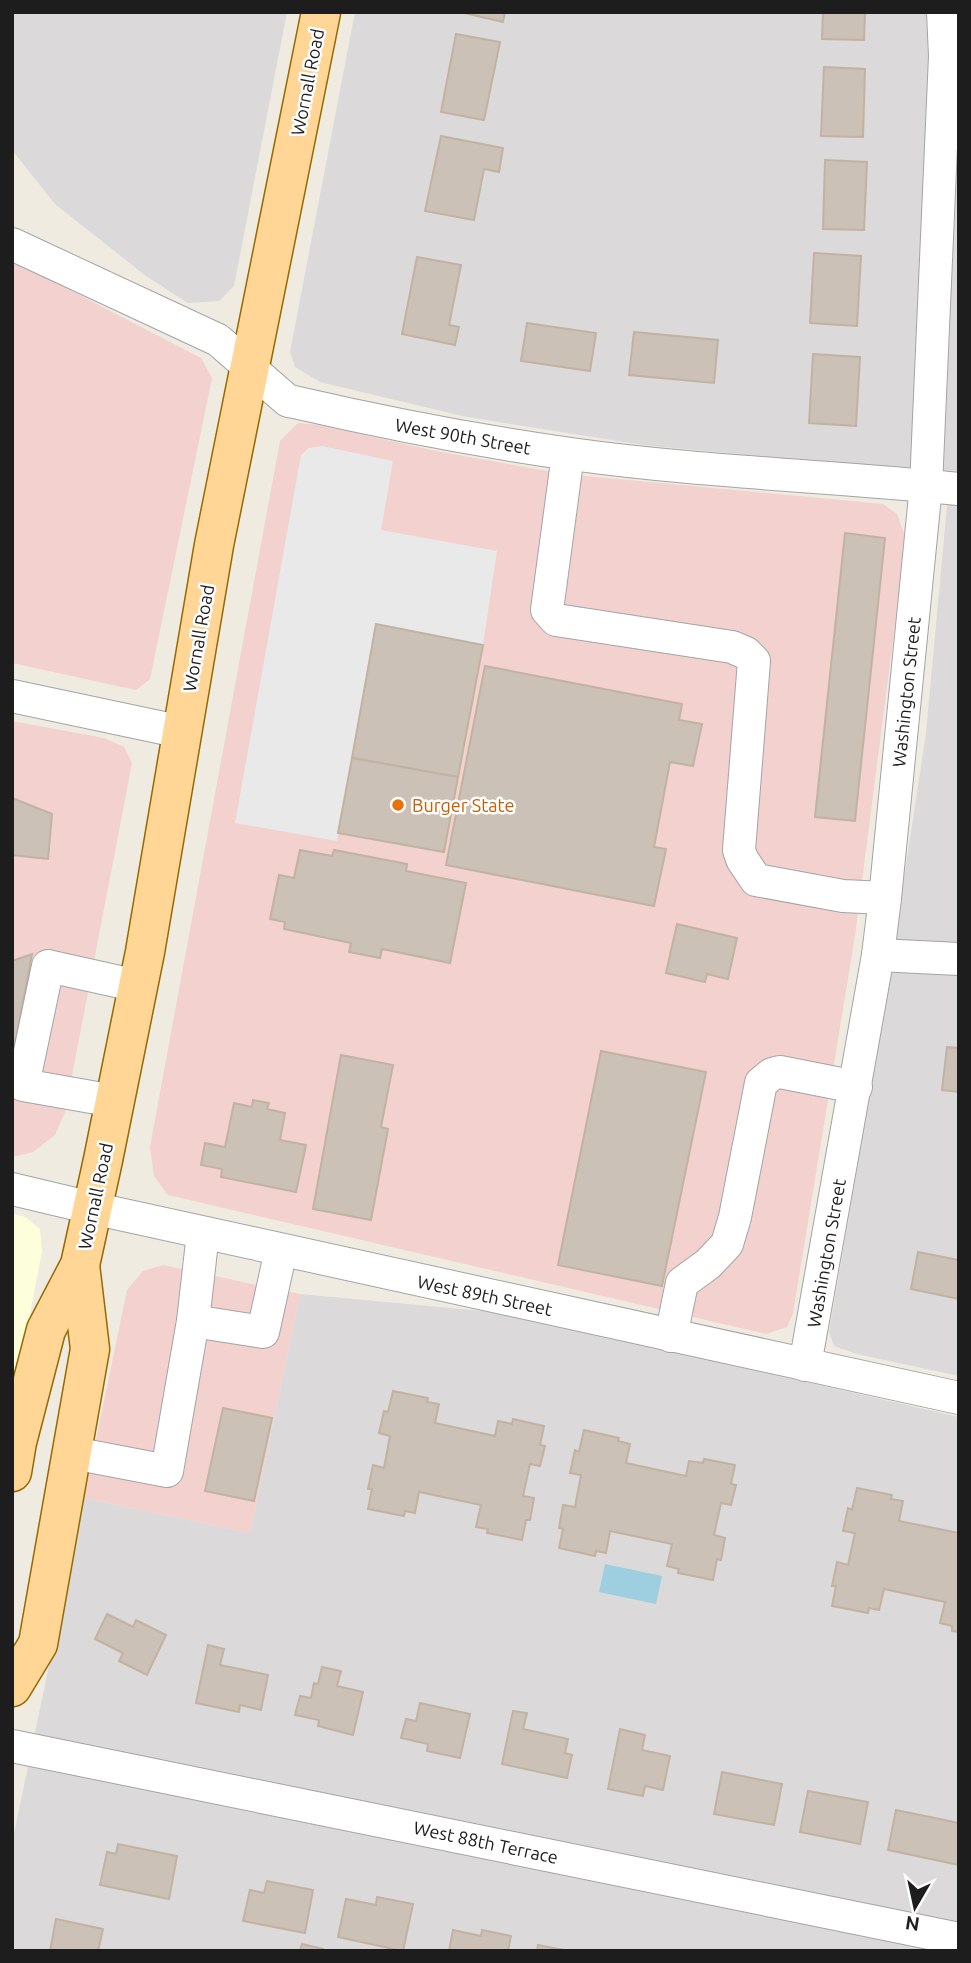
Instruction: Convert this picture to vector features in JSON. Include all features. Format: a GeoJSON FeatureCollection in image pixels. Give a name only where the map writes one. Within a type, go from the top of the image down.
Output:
{"type":"FeatureCollection","features":[{"type":"Feature","properties":{"kind":"main road","name":"Wornall Road"},"geometry":{"type":"LineString","coordinates":[[12,1472],[17,1442],[46,1330],[80,1265],[138,986],[214,545],[320,12]]}},
{"type":"Feature","properties":{"kind":"main road","name":"Wornall Road"},"geometry":{"type":"LineString","coordinates":[[12,1687],[38,1644],[74,1453],[90,1349],[80,1265]]}},
{"type":"Feature","properties":{"kind":"street","name":"Washington Street"},"geometry":{"type":"LineString","coordinates":[[805,1365],[856,1087],[885,898],[926,486],[952,56],[943,12]]}},
{"type":"Feature","properties":{"kind":"street","name":"West 90th Street"},"geometry":{"type":"LineString","coordinates":[[12,244],[218,340],[288,401],[452,435],[568,454],[709,469],[959,489]]}},
{"type":"Feature","properties":{"kind":"street"},"geometry":{"type":"LineString","coordinates":[[568,454],[547,610],[556,620],[732,647],[746,653],[754,661],[739,850],[741,859],[756,880],[843,896],[885,898]]}},
{"type":"Feature","properties":{"kind":"street"},"geometry":{"type":"LineString","coordinates":[[12,696],[182,732]]}},
{"type":"Feature","properties":{"kind":"street"},"geometry":{"type":"LineString","coordinates":[[878,955],[959,959]]}},
{"type":"Feature","properties":{"kind":"street"},"geometry":{"type":"LineString","coordinates":[[114,1101],[18,1088],[48,966],[138,986]]}},
{"type":"Feature","properties":{"kind":"street"},"geometry":{"type":"LineString","coordinates":[[671,1336],[682,1283],[708,1264],[727,1244],[735,1217],[761,1083],[772,1074],[780,1072],[856,1087]]}},
{"type":"Feature","properties":{"kind":"street","name":"West 89th Street"},"geometry":{"type":"LineString","coordinates":[[12,1189],[959,1398]]}},
{"type":"Feature","properties":{"kind":"street"},"geometry":{"type":"LineString","coordinates":[[74,1453],[167,1471],[193,1321],[203,1233]]}},
{"type":"Feature","properties":{"kind":"street"},"geometry":{"type":"LineString","coordinates":[[193,1321],[263,1332],[281,1250]]}},
{"type":"Feature","properties":{"kind":"street","name":"West 88th Terrace"},"geometry":{"type":"LineString","coordinates":[[12,1746],[959,1939]]}},
{"type":"Feature","properties":{"kind":"shaded area"},"geometry":{"type":"Polygon","coordinates":[[[12,12],[287,12],[234,286],[219,301],[188,303],[146,276],[55,204],[12,150],[12,12]]]}},
{"type":"Feature","properties":{"kind":"shaded area"},"geometry":{"type":"Polygon","coordinates":[[[355,12],[959,12],[959,1376],[857,1354],[834,1346],[829,1332],[883,1017],[926,733],[950,474],[643,445],[467,417],[320,382],[295,367],[290,352],[355,12]]]}},
{"type":"Feature","properties":{"kind":"shaded area"},"geometry":{"type":"Polygon","coordinates":[[[12,264],[29,269],[201,358],[212,378],[150,679],[136,690],[12,663],[12,264]]]}},
{"type":"Feature","properties":{"kind":"shaded area"},"geometry":{"type":"Polygon","coordinates":[[[298,423],[564,474],[883,504],[897,514],[906,539],[855,936],[793,1313],[787,1327],[766,1334],[168,1195],[154,1176],[150,1147],[280,441],[298,423]]]}},
{"type":"Feature","properties":{"kind":"shaded area"},"geometry":{"type":"Polygon","coordinates":[[[322,446],[393,461],[381,530],[497,551],[483,645],[376,624],[337,841],[235,823],[301,455],[309,448],[322,446]]]}},
{"type":"Feature","properties":{"kind":"shaded area"},"geometry":{"type":"Polygon","coordinates":[[[12,721],[104,738],[124,747],[132,763],[65,1112],[55,1135],[33,1152],[12,1157],[12,721]]]}},
{"type":"Feature","properties":{"kind":"shaded area"},"geometry":{"type":"Polygon","coordinates":[[[12,1213],[25,1217],[40,1229],[42,1251],[12,1409],[12,1213]]]}},
{"type":"Feature","properties":{"kind":"shaded area"},"geometry":{"type":"Polygon","coordinates":[[[163,1265],[300,1294],[250,1533],[84,1498],[127,1290],[143,1271],[163,1265]]]}},
{"type":"Feature","properties":{"kind":"shaded area"},"geometry":{"type":"Polygon","coordinates":[[[300,1294],[504,1313],[959,1417],[959,1951],[12,1951],[12,1843],[84,1498],[250,1533],[300,1294]]]}},
{"type":"Feature","properties":{"kind":"water"},"geometry":{"type":"Polygon","coordinates":[[[605,1564],[662,1576],[656,1604],[599,1592],[605,1564]]]}},
{"type":"Feature","properties":{"kind":"building"},"geometry":{"type":"Polygon","coordinates":[[[460,12],[505,12],[503,22],[460,12]]]}},
{"type":"Feature","properties":{"kind":"building"},"geometry":{"type":"Polygon","coordinates":[[[823,12],[865,12],[864,40],[822,39],[823,12]]]}},
{"type":"Feature","properties":{"kind":"building"},"geometry":{"type":"Polygon","coordinates":[[[456,34],[500,42],[484,120],[441,112],[456,34]]]}},
{"type":"Feature","properties":{"kind":"building"},"geometry":{"type":"Polygon","coordinates":[[[824,67],[865,69],[863,137],[821,136],[824,67]]]}},
{"type":"Feature","properties":{"kind":"building"},"geometry":{"type":"Polygon","coordinates":[[[441,136],[503,148],[499,172],[484,169],[474,220],[425,211],[441,136]]]}},
{"type":"Feature","properties":{"kind":"building"},"geometry":{"type":"Polygon","coordinates":[[[825,160],[867,162],[864,230],[823,229],[825,160]]]}},
{"type":"Feature","properties":{"kind":"building"},"geometry":{"type":"Polygon","coordinates":[[[814,253],[861,256],[857,326],[810,323],[814,253]]]}},
{"type":"Feature","properties":{"kind":"building"},"geometry":{"type":"Polygon","coordinates":[[[417,257],[461,265],[449,325],[459,327],[455,345],[402,334],[417,257]]]}},
{"type":"Feature","properties":{"kind":"building"},"geometry":{"type":"Polygon","coordinates":[[[527,323],[596,333],[590,371],[521,361],[527,323]]]}},
{"type":"Feature","properties":{"kind":"building"},"geometry":{"type":"Polygon","coordinates":[[[634,332],[718,340],[714,383],[629,375],[634,332]]]}},
{"type":"Feature","properties":{"kind":"building"},"geometry":{"type":"Polygon","coordinates":[[[813,354],[860,357],[856,426],[809,423],[813,354]]]}},
{"type":"Feature","properties":{"kind":"building"},"geometry":{"type":"Polygon","coordinates":[[[845,533],[885,538],[855,821],[815,817],[845,533]]]}},
{"type":"Feature","properties":{"kind":"building"},"geometry":{"type":"Polygon","coordinates":[[[376,624],[483,645],[458,777],[352,758],[376,624]]]}},
{"type":"Feature","properties":{"kind":"building"},"geometry":{"type":"Polygon","coordinates":[[[485,666],[682,704],[679,720],[702,724],[693,766],[670,762],[654,847],[666,849],[654,906],[446,865],[485,666]]]}},
{"type":"Feature","properties":{"kind":"building","name":"Burger State"},"geometry":{"type":"Polygon","coordinates":[[[352,758],[458,777],[444,852],[338,833],[352,758]]]}},
{"type":"Feature","properties":{"kind":"building"},"geometry":{"type":"Polygon","coordinates":[[[12,798],[52,814],[48,859],[12,855],[12,798]]]}},
{"type":"Feature","properties":{"kind":"building"},"geometry":{"type":"Polygon","coordinates":[[[300,850],[332,856],[334,850],[407,864],[406,871],[466,883],[450,963],[382,949],[380,958],[349,952],[351,943],[284,929],[285,922],[270,919],[279,875],[294,878],[300,850]]]}},
{"type":"Feature","properties":{"kind":"building"},"geometry":{"type":"Polygon","coordinates":[[[677,924],[737,938],[728,979],[707,974],[705,982],[666,973],[677,924]]]}},
{"type":"Feature","properties":{"kind":"building"},"geometry":{"type":"Polygon","coordinates":[[[32,954],[12,1061],[12,961],[32,954]]]}},
{"type":"Feature","properties":{"kind":"building"},"geometry":{"type":"Polygon","coordinates":[[[947,1047],[959,1048],[959,1092],[942,1090],[947,1047]]]}},
{"type":"Feature","properties":{"kind":"building"},"geometry":{"type":"Polygon","coordinates":[[[601,1051],[706,1072],[662,1286],[558,1265],[601,1051]]]}},
{"type":"Feature","properties":{"kind":"building"},"geometry":{"type":"Polygon","coordinates":[[[341,1055],[393,1065],[381,1127],[388,1129],[371,1220],[313,1209],[341,1055]]]}},
{"type":"Feature","properties":{"kind":"building"},"geometry":{"type":"Polygon","coordinates":[[[253,1100],[269,1103],[267,1109],[285,1113],[280,1140],[306,1145],[296,1192],[221,1177],[222,1169],[201,1165],[205,1143],[225,1147],[234,1103],[252,1107],[253,1100]]]}},
{"type":"Feature","properties":{"kind":"building"},"geometry":{"type":"Polygon","coordinates":[[[918,1252],[959,1260],[959,1299],[911,1289],[918,1252]]]}},
{"type":"Feature","properties":{"kind":"building"},"geometry":{"type":"Polygon","coordinates":[[[393,1391],[428,1398],[427,1402],[439,1404],[435,1423],[495,1436],[498,1421],[512,1424],[513,1419],[544,1426],[540,1445],[545,1446],[540,1466],[530,1464],[523,1496],[534,1498],[530,1520],[526,1520],[522,1540],[487,1533],[488,1529],[476,1527],[481,1505],[419,1492],[415,1513],[405,1511],[404,1516],[368,1509],[372,1489],[368,1489],[373,1465],[384,1468],[390,1436],[379,1433],[384,1411],[388,1412],[393,1391]]]}},
{"type":"Feature","properties":{"kind":"building"},"geometry":{"type":"Polygon","coordinates":[[[223,1408],[272,1418],[254,1501],[205,1491],[223,1408]]]}},
{"type":"Feature","properties":{"kind":"building"},"geometry":{"type":"Polygon","coordinates":[[[584,1430],[619,1438],[618,1441],[630,1444],[626,1463],[686,1476],[689,1461],[703,1463],[704,1459],[735,1465],[731,1484],[736,1485],[731,1505],[721,1503],[714,1535],[725,1538],[721,1560],[717,1559],[713,1580],[678,1573],[679,1569],[667,1566],[672,1544],[610,1531],[606,1553],[596,1551],[595,1556],[559,1548],[563,1529],[559,1528],[563,1505],[575,1507],[581,1475],[570,1473],[575,1450],[579,1452],[584,1430]]]}},
{"type":"Feature","properties":{"kind":"building"},"geometry":{"type":"Polygon","coordinates":[[[857,1488],[892,1495],[891,1499],[903,1501],[899,1521],[959,1533],[959,1632],[952,1631],[952,1626],[940,1623],[945,1602],[884,1589],[879,1610],[869,1608],[868,1613],[832,1606],[836,1586],[832,1586],[837,1562],[848,1565],[855,1533],[843,1531],[848,1508],[852,1510],[857,1488]]]}},
{"type":"Feature","properties":{"kind":"building"},"geometry":{"type":"Polygon","coordinates":[[[107,1614],[133,1627],[136,1620],[166,1635],[147,1675],[119,1661],[123,1653],[95,1639],[107,1614]]]}},
{"type":"Feature","properties":{"kind":"building"},"geometry":{"type":"Polygon","coordinates":[[[208,1645],[224,1649],[220,1665],[268,1675],[261,1710],[240,1705],[239,1712],[196,1703],[208,1645]]]}},
{"type":"Feature","properties":{"kind":"building"},"geometry":{"type":"Polygon","coordinates":[[[322,1667],[341,1671],[337,1686],[363,1692],[353,1735],[318,1726],[319,1720],[295,1715],[300,1696],[311,1698],[314,1683],[318,1684],[322,1667]]]}},
{"type":"Feature","properties":{"kind":"building"},"geometry":{"type":"Polygon","coordinates":[[[420,1703],[470,1714],[460,1758],[427,1751],[428,1744],[401,1738],[406,1719],[416,1721],[420,1703]]]}},
{"type":"Feature","properties":{"kind":"building"},"geometry":{"type":"Polygon","coordinates":[[[513,1711],[527,1713],[523,1729],[568,1739],[565,1753],[572,1755],[567,1778],[502,1764],[513,1711]]]}},
{"type":"Feature","properties":{"kind":"building"},"geometry":{"type":"Polygon","coordinates":[[[620,1729],[645,1735],[642,1750],[670,1756],[663,1790],[645,1786],[643,1796],[608,1789],[620,1729]]]}},
{"type":"Feature","properties":{"kind":"building"},"geometry":{"type":"Polygon","coordinates":[[[722,1772],[782,1784],[774,1825],[714,1814],[722,1772]]]}},
{"type":"Feature","properties":{"kind":"building"},"geometry":{"type":"Polygon","coordinates":[[[808,1791],[868,1802],[860,1844],[800,1832],[808,1791]]]}},
{"type":"Feature","properties":{"kind":"building"},"geometry":{"type":"Polygon","coordinates":[[[896,1810],[959,1823],[959,1865],[888,1850],[896,1810]]]}},
{"type":"Feature","properties":{"kind":"building"},"geometry":{"type":"Polygon","coordinates":[[[118,1844],[177,1856],[169,1899],[100,1885],[107,1852],[116,1854],[118,1844]]]}},
{"type":"Feature","properties":{"kind":"building"},"geometry":{"type":"Polygon","coordinates":[[[267,1881],[313,1890],[305,1933],[243,1921],[250,1890],[264,1893],[267,1881]]]}},
{"type":"Feature","properties":{"kind":"building"},"geometry":{"type":"Polygon","coordinates":[[[377,1897],[413,1904],[403,1951],[338,1937],[346,1899],[376,1905],[377,1897]]]}},
{"type":"Feature","properties":{"kind":"building"},"geometry":{"type":"Polygon","coordinates":[[[56,1919],[103,1929],[98,1951],[50,1951],[56,1919]]]}},
{"type":"Feature","properties":{"kind":"building"},"geometry":{"type":"Polygon","coordinates":[[[453,1930],[481,1936],[482,1930],[511,1936],[508,1951],[449,1951],[453,1930]]]}},
{"type":"Feature","properties":{"kind":"building"},"geometry":{"type":"Polygon","coordinates":[[[302,1944],[323,1949],[300,1951],[302,1944]]]}},
{"type":"Feature","properties":{"kind":"building"},"geometry":{"type":"Polygon","coordinates":[[[538,1945],[569,1951],[537,1951],[538,1945]]]}},
{"type":"Feature","properties":{"kind":"place","name":"Burger State"},"geometry":{"type":"Point","coordinates":[398,805]}}]}
